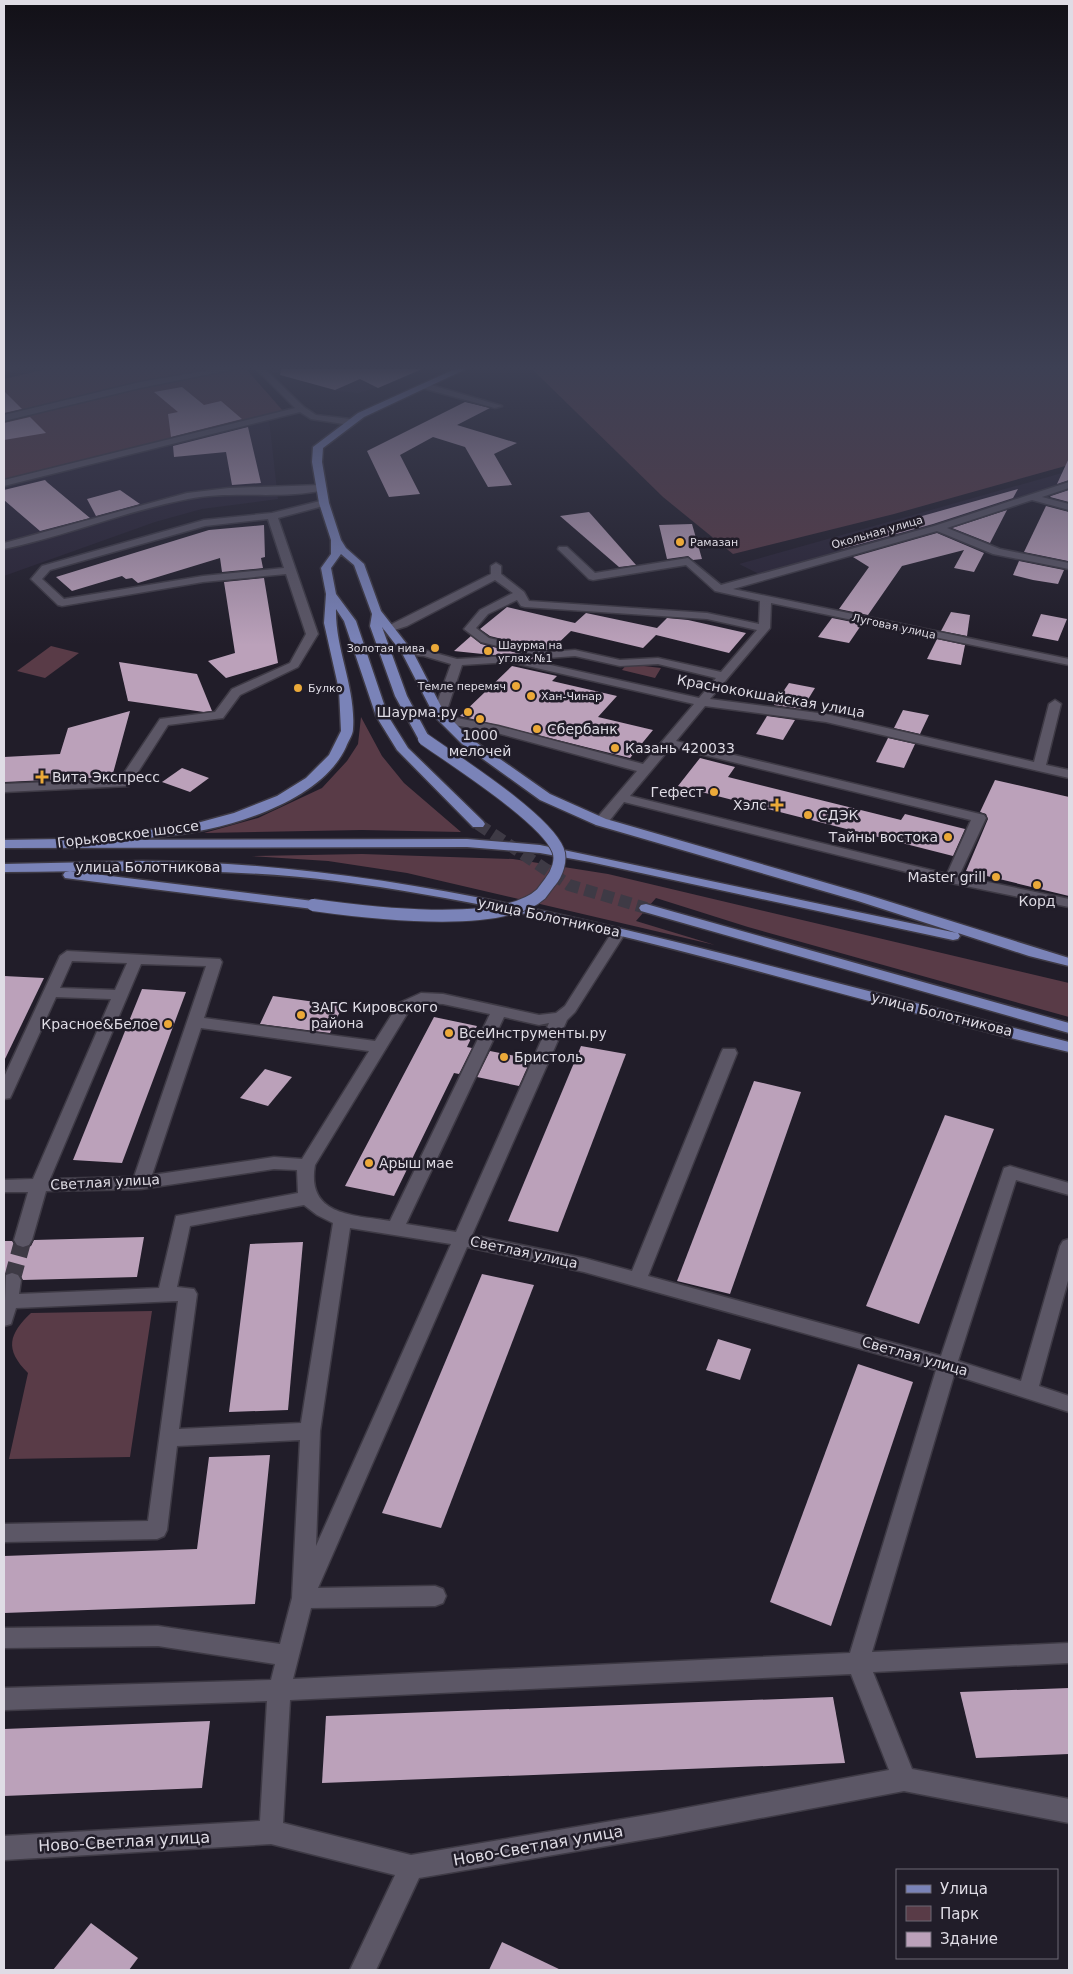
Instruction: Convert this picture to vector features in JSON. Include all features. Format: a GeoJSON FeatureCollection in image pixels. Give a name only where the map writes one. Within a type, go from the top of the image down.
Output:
{"type":"FeatureCollection","features":[{"type":"Feature","properties":{"kind":"main road"},"geometry":{"type":"LineString","coordinates":[[317,461],[324,503],[336,540],[342,550],[359,564],[376,612],[407,652],[439,714],[466,741],[545,797],[602,822],[863,898],[1042,955]]}},
{"type":"Feature","properties":{"kind":"main road"},"geometry":{"type":"LineString","coordinates":[[336,540],[336,554],[326,568],[331,594],[350,621],[382,716],[403,750],[478,824]]}},
{"type":"Feature","properties":{"kind":"main road","name":"Горьковское шоссе"},"geometry":{"type":"LineString","coordinates":[[4,844],[54,844],[187,830],[239,816],[282,799],[311,780],[335,757],[348,730],[345,690],[330,623],[331,594]]}},
{"type":"Feature","properties":{"kind":"main road"},"geometry":{"type":"LineString","coordinates":[[10,868],[410,916],[456,916],[496,910],[532,899],[551,884],[560,863],[558,850],[550,837],[512,803],[424,739],[401,696],[376,626],[376,612]]}},
{"type":"Feature","properties":{"kind":"main road"},"geometry":{"type":"LineString","coordinates":[[54,844],[467,843],[540,849],[590,858],[1069,962]]}},
{"type":"Feature","properties":{"kind":"main road","name":"улица Болотникова"},"geometry":{"type":"LineString","coordinates":[[10,868],[186,864],[282,871],[412,889],[536,912],[1069,1047]]}},
{"type":"Feature","properties":{"kind":"main road"},"geometry":{"type":"LineString","coordinates":[[646,908],[1069,1028]]}},
{"type":"Feature","properties":{"kind":"street"},"geometry":{"type":"LineString","coordinates":[[4,483],[92,461]]}},
{"type":"Feature","properties":{"kind":"street","name":"Окольная улица"},"geometry":{"type":"LineString","coordinates":[[719,589],[938,528],[1069,486]]}},
{"type":"Feature","properties":{"kind":"street"},"geometry":{"type":"LineString","coordinates":[[4,546],[186,496],[229,491],[277,491],[322,488]]}},
{"type":"Feature","properties":{"kind":"street"},"geometry":{"type":"LineString","coordinates":[[1034,498],[1069,507]]}},
{"type":"Feature","properties":{"kind":"street"},"geometry":{"type":"LineString","coordinates":[[291,570],[203,578],[62,603],[36,579],[46,568],[204,523],[272,516],[324,503]]}},
{"type":"Feature","properties":{"kind":"street"},"geometry":{"type":"LineString","coordinates":[[4,788],[124,784],[164,722],[219,715],[236,692],[294,664],[312,634],[272,516]]}},
{"type":"Feature","properties":{"kind":"street"},"geometry":{"type":"LineString","coordinates":[[938,528],[997,552],[1069,566]]}},
{"type":"Feature","properties":{"kind":"street"},"geometry":{"type":"LineString","coordinates":[[563,549],[592,577],[688,561],[719,589]]}},
{"type":"Feature","properties":{"kind":"street"},"geometry":{"type":"LineString","coordinates":[[388,629],[403,624],[496,570],[520,594],[525,604],[707,616],[764,628]]}},
{"type":"Feature","properties":{"kind":"street","name":"Луговая улица"},"geometry":{"type":"LineString","coordinates":[[719,589],[1069,662]]}},
{"type":"Feature","properties":{"kind":"street"},"geometry":{"type":"LineString","coordinates":[[520,594],[484,612],[470,629],[485,640],[547,655],[575,653],[620,663],[658,661],[724,676]]}},
{"type":"Feature","properties":{"kind":"street"},"geometry":{"type":"LineString","coordinates":[[602,822],[764,628],[766,599]]}},
{"type":"Feature","properties":{"kind":"street","name":"Краснококшайская улица"},"geometry":{"type":"LineString","coordinates":[[407,652],[424,653],[456,662],[510,659],[703,702],[826,718],[1069,774]]}},
{"type":"Feature","properties":{"kind":"street"},"geometry":{"type":"LineString","coordinates":[[456,662],[439,714],[453,721],[498,730],[646,769]]}},
{"type":"Feature","properties":{"kind":"street"},"geometry":{"type":"LineString","coordinates":[[1039,767],[1055,704]]}},
{"type":"Feature","properties":{"kind":"street"},"geometry":{"type":"LineString","coordinates":[[670,742],[979,818],[951,879]]}},
{"type":"Feature","properties":{"kind":"street"},"geometry":{"type":"LineString","coordinates":[[622,798],[951,879],[1069,903]]}},
{"type":"Feature","properties":{"kind":"street"},"geometry":{"type":"LineString","coordinates":[[271,1832],[279,1690],[303,1598],[460,1239],[560,1017],[570,1009],[619,932]]}},
{"type":"Feature","properties":{"kind":"street"},"geometry":{"type":"LineString","coordinates":[[4,1094],[67,956],[215,962],[141,1183]]}},
{"type":"Feature","properties":{"kind":"street"},"geometry":{"type":"LineString","coordinates":[[23,1240],[39,1185],[136,959]]}},
{"type":"Feature","properties":{"kind":"street"},"geometry":{"type":"LineString","coordinates":[[51,992],[120,995]]}},
{"type":"Feature","properties":{"kind":"street"},"geometry":{"type":"LineString","coordinates":[[166,1296],[182,1221],[306,1198],[303,1182],[307,1165],[404,1006],[421,998],[443,999],[538,1020],[560,1017]]}},
{"type":"Feature","properties":{"kind":"street"},"geometry":{"type":"LineString","coordinates":[[395,1228],[498,1011]]}},
{"type":"Feature","properties":{"kind":"street"},"geometry":{"type":"LineString","coordinates":[[195,1022],[379,1047]]}},
{"type":"Feature","properties":{"kind":"street"},"geometry":{"type":"LineString","coordinates":[[638,1279],[729,1053]]}},
{"type":"Feature","properties":{"kind":"street","name":"Светлая улица"},"geometry":{"type":"LineString","coordinates":[[4,1186],[141,1183],[274,1163],[307,1165]]}},
{"type":"Feature","properties":{"kind":"street"},"geometry":{"type":"LineString","coordinates":[[904,1779],[858,1662],[947,1365],[1010,1172],[1069,1189]]}},
{"type":"Feature","properties":{"kind":"street","name":"Светлая улица"},"geometry":{"type":"LineString","coordinates":[[306,1198],[327,1213],[342,1220],[460,1239],[638,1279],[947,1365],[1069,1404]]}},
{"type":"Feature","properties":{"kind":"street"},"geometry":{"type":"LineString","coordinates":[[303,1598],[310,1431],[342,1220]]}},
{"type":"Feature","properties":{"kind":"street"},"geometry":{"type":"LineString","coordinates":[[1028,1390],[1069,1246]]}},
{"type":"Feature","properties":{"kind":"street"},"geometry":{"type":"LineString","coordinates":[[4,1533],[157,1530],[188,1294],[6,1310],[12,1280]]}},
{"type":"Feature","properties":{"kind":"street"},"geometry":{"type":"LineString","coordinates":[[168,1438],[310,1431]]}},
{"type":"Feature","properties":{"kind":"street"},"geometry":{"type":"LineString","coordinates":[[303,1598],[435,1596]]}},
{"type":"Feature","properties":{"kind":"street"},"geometry":{"type":"LineString","coordinates":[[4,1638],[158,1636],[288,1656]]}},
{"type":"Feature","properties":{"kind":"street"},"geometry":{"type":"LineString","coordinates":[[4,1699],[279,1690],[1069,1653]]}},
{"type":"Feature","properties":{"kind":"street","name":"Ново-Светлая улица"},"geometry":{"type":"LineString","coordinates":[[4,1848],[271,1832],[411,1867],[659,1825],[904,1779],[1069,1811]]}},
{"type":"Feature","properties":{"kind":"street"},"geometry":{"type":"LineString","coordinates":[[363,1970],[411,1867]]}},
{"type":"Feature","properties":{"kind":"shaded area"},"geometry":{"type":"Polygon","coordinates":[[[102,461],[274,461],[278,499],[202,509],[155,522],[4,576],[4,486],[102,461]]]}},
{"type":"Feature","properties":{"kind":"shaded area"},"geometry":{"type":"Polygon","coordinates":[[[1069,471],[1069,491],[765,577],[739,564],[1069,471]]]}},
{"type":"Feature","properties":{"kind":"green space"},"geometry":{"type":"Polygon","coordinates":[[[4,461],[85,461],[4,481],[4,461]]]}},
{"type":"Feature","properties":{"kind":"green space"},"geometry":{"type":"Polygon","coordinates":[[[626,461],[1069,461],[1069,465],[894,514],[733,554],[663,497],[626,461]]]}},
{"type":"Feature","properties":{"kind":"green space"},"geometry":{"type":"Polygon","coordinates":[[[51,646],[79,653],[45,678],[17,671],[51,646]]]}},
{"type":"Feature","properties":{"kind":"green space"},"geometry":{"type":"Polygon","coordinates":[[[627,664],[661,668],[655,678],[622,670],[627,664]]]}},
{"type":"Feature","properties":{"kind":"green space"},"geometry":{"type":"Polygon","coordinates":[[[361,717],[382,756],[404,783],[461,832],[362,830],[204,833],[258,818],[322,788],[347,761],[358,744],[361,717]]]}},
{"type":"Feature","properties":{"kind":"green space"},"geometry":{"type":"Polygon","coordinates":[[[362,854],[513,859],[608,874],[1069,983],[1069,1017],[748,927],[656,898],[636,921],[715,945],[407,873],[328,861],[251,856],[362,854]]]}},
{"type":"Feature","properties":{"kind":"green space"},"geometry":{"type":"Polygon","coordinates":[[[152,1311],[130,1457],[9,1459],[28,1373],[15,1356],[12,1342],[18,1328],[31,1313],[152,1311]]]}},
{"type":"Feature","properties":{"kind":"building"},"geometry":{"type":"Polygon","coordinates":[[[228,461],[256,461],[261,483],[232,485],[228,461]]]}},
{"type":"Feature","properties":{"kind":"building"},"geometry":{"type":"Polygon","coordinates":[[[372,461],[403,461],[420,494],[389,497],[372,461]]]}},
{"type":"Feature","properties":{"kind":"building"},"geometry":{"type":"Polygon","coordinates":[[[473,461],[498,461],[512,485],[488,487],[473,461]]]}},
{"type":"Feature","properties":{"kind":"building"},"geometry":{"type":"Polygon","coordinates":[[[1068,461],[1069,461],[1069,480],[1057,484],[1068,461]]]}},
{"type":"Feature","properties":{"kind":"building"},"geometry":{"type":"Polygon","coordinates":[[[45,480],[90,518],[40,531],[4,500],[4,490],[45,480]]]}},
{"type":"Feature","properties":{"kind":"building"},"geometry":{"type":"Polygon","coordinates":[[[1018,489],[1013,498],[933,524],[842,549],[830,542],[1018,489]]]}},
{"type":"Feature","properties":{"kind":"building"},"geometry":{"type":"Polygon","coordinates":[[[120,490],[140,504],[96,516],[87,499],[120,490]]]}},
{"type":"Feature","properties":{"kind":"building"},"geometry":{"type":"Polygon","coordinates":[[[1069,490],[1069,502],[1050,497],[1051,496],[1069,490]]]}},
{"type":"Feature","properties":{"kind":"building"},"geometry":{"type":"Polygon","coordinates":[[[1046,506],[1069,512],[1068,561],[1024,552],[1046,506]]]}},
{"type":"Feature","properties":{"kind":"building"},"geometry":{"type":"Polygon","coordinates":[[[1007,510],[990,543],[952,528],[1007,510]]]}},
{"type":"Feature","properties":{"kind":"building"},"geometry":{"type":"Polygon","coordinates":[[[589,512],[636,565],[619,567],[560,516],[589,512]]]}},
{"type":"Feature","properties":{"kind":"building","name":"Рамазан"},"geometry":{"type":"Polygon","coordinates":[[[692,524],[702,559],[693,560],[688,556],[667,559],[659,525],[692,524]]]}},
{"type":"Feature","properties":{"kind":"building"},"geometry":{"type":"Polygon","coordinates":[[[264,525],[265,557],[261,558],[263,568],[222,572],[220,558],[138,583],[132,578],[126,579],[122,576],[72,591],[56,577],[209,530],[264,525]]]}},
{"type":"Feature","properties":{"kind":"building"},"geometry":{"type":"Polygon","coordinates":[[[937,533],[984,553],[974,572],[954,568],[964,550],[902,566],[868,615],[839,609],[869,567],[853,557],[937,533]]]}},
{"type":"Feature","properties":{"kind":"building"},"geometry":{"type":"Polygon","coordinates":[[[1019,561],[1064,570],[1058,584],[1033,580],[1013,575],[1019,561]]]}},
{"type":"Feature","properties":{"kind":"building"},"geometry":{"type":"Polygon","coordinates":[[[264,578],[278,663],[226,678],[208,661],[235,653],[224,582],[264,578]]]}},
{"type":"Feature","properties":{"kind":"building"},"geometry":{"type":"Polygon","coordinates":[[[507,607],[575,623],[586,613],[657,628],[667,618],[688,620],[746,633],[729,653],[656,635],[643,648],[571,631],[551,650],[547,650],[490,636],[480,629],[507,607]]]}},
{"type":"Feature","properties":{"kind":"building"},"geometry":{"type":"Polygon","coordinates":[[[951,612],[970,615],[967,636],[941,631],[951,612]]]}},
{"type":"Feature","properties":{"kind":"building"},"geometry":{"type":"Polygon","coordinates":[[[1041,614],[1067,619],[1058,641],[1032,636],[1041,614]]]}},
{"type":"Feature","properties":{"kind":"building"},"geometry":{"type":"Polygon","coordinates":[[[832,618],[862,624],[849,643],[818,637],[832,618]]]}},
{"type":"Feature","properties":{"kind":"building"},"geometry":{"type":"Polygon","coordinates":[[[471,636],[481,644],[542,659],[534,660],[510,654],[492,655],[454,651],[471,636]]]}},
{"type":"Feature","properties":{"kind":"building"},"geometry":{"type":"Polygon","coordinates":[[[937,639],[965,645],[961,665],[927,659],[937,639]]]}},
{"type":"Feature","properties":{"kind":"building"},"geometry":{"type":"Polygon","coordinates":[[[119,662],[197,674],[212,711],[204,712],[128,701],[119,662]]]}},
{"type":"Feature","properties":{"kind":"building"},"geometry":{"type":"Polygon","coordinates":[[[512,666],[557,676],[552,681],[617,696],[598,717],[653,730],[630,758],[460,716],[512,666]]]}},
{"type":"Feature","properties":{"kind":"building"},"geometry":{"type":"Polygon","coordinates":[[[789,683],[815,688],[802,709],[774,705],[789,683]]]}},
{"type":"Feature","properties":{"kind":"building"},"geometry":{"type":"Polygon","coordinates":[[[903,710],[929,715],[920,734],[894,728],[903,710]]]}},
{"type":"Feature","properties":{"kind":"building"},"geometry":{"type":"Polygon","coordinates":[[[130,711],[112,777],[4,782],[4,757],[60,754],[68,728],[130,711]]]}},
{"type":"Feature","properties":{"kind":"building"},"geometry":{"type":"Polygon","coordinates":[[[767,716],[795,720],[783,740],[756,734],[767,716]]]}},
{"type":"Feature","properties":{"kind":"building"},"geometry":{"type":"Polygon","coordinates":[[[888,738],[915,744],[904,768],[876,762],[888,738]]]}},
{"type":"Feature","properties":{"kind":"building"},"geometry":{"type":"Polygon","coordinates":[[[700,758],[735,767],[728,777],[901,820],[905,814],[965,829],[953,856],[678,786],[700,758]]]}},
{"type":"Feature","properties":{"kind":"building"},"geometry":{"type":"Polygon","coordinates":[[[182,768],[209,778],[190,792],[162,782],[182,768]]]}},
{"type":"Feature","properties":{"kind":"building"},"geometry":{"type":"Polygon","coordinates":[[[995,780],[1069,797],[1069,896],[966,871],[988,819],[986,814],[980,812],[995,780]]]}},
{"type":"Feature","properties":{"kind":"building"},"geometry":{"type":"Polygon","coordinates":[[[4,976],[44,978],[4,1061],[4,976]]]}},
{"type":"Feature","properties":{"kind":"building"},"geometry":{"type":"Polygon","coordinates":[[[142,989],[186,992],[122,1163],[73,1160],[142,989]]]}},
{"type":"Feature","properties":{"kind":"building","name":"ЗАГС Кировского района"},"geometry":{"type":"Polygon","coordinates":[[[273,996],[343,1005],[330,1033],[260,1024],[273,996]]]}},
{"type":"Feature","properties":{"kind":"building"},"geometry":{"type":"Polygon","coordinates":[[[434,1017],[477,1026],[467,1047],[472,1048],[459,1074],[454,1073],[394,1196],[345,1186],[434,1017]]]}},
{"type":"Feature","properties":{"kind":"building"},"geometry":{"type":"Polygon","coordinates":[[[581,1046],[626,1054],[558,1232],[508,1221],[581,1046]]]}},
{"type":"Feature","properties":{"kind":"building"},"geometry":{"type":"Polygon","coordinates":[[[490,1051],[531,1059],[519,1086],[477,1077],[490,1051]]]}},
{"type":"Feature","properties":{"kind":"building"},"geometry":{"type":"Polygon","coordinates":[[[265,1069],[292,1077],[268,1106],[240,1098],[265,1069]]]}},
{"type":"Feature","properties":{"kind":"building"},"geometry":{"type":"Polygon","coordinates":[[[754,1081],[801,1092],[730,1294],[677,1281],[754,1081]]]}},
{"type":"Feature","properties":{"kind":"building"},"geometry":{"type":"Polygon","coordinates":[[[945,1115],[994,1129],[919,1324],[866,1306],[945,1115]]]}},
{"type":"Feature","properties":{"kind":"building"},"geometry":{"type":"Polygon","coordinates":[[[144,1237],[137,1277],[23,1280],[19,1273],[11,1271],[4,1274],[4,1241],[12,1241],[16,1247],[24,1249],[31,1246],[34,1240],[144,1237]]]}},
{"type":"Feature","properties":{"kind":"building"},"geometry":{"type":"Polygon","coordinates":[[[303,1242],[288,1410],[229,1412],[250,1244],[303,1242]]]}},
{"type":"Feature","properties":{"kind":"building"},"geometry":{"type":"Polygon","coordinates":[[[482,1274],[534,1285],[441,1528],[382,1513],[482,1274]]]}},
{"type":"Feature","properties":{"kind":"building"},"geometry":{"type":"Polygon","coordinates":[[[718,1339],[751,1349],[740,1380],[706,1370],[718,1339]]]}},
{"type":"Feature","properties":{"kind":"building"},"geometry":{"type":"Polygon","coordinates":[[[858,1364],[913,1382],[831,1626],[770,1602],[858,1364]]]}},
{"type":"Feature","properties":{"kind":"building"},"geometry":{"type":"Polygon","coordinates":[[[270,1455],[255,1604],[4,1613],[4,1556],[197,1549],[209,1457],[270,1455]]]}},
{"type":"Feature","properties":{"kind":"building"},"geometry":{"type":"Polygon","coordinates":[[[1069,1688],[1069,1754],[976,1758],[960,1692],[1069,1688]]]}},
{"type":"Feature","properties":{"kind":"building"},"geometry":{"type":"Polygon","coordinates":[[[833,1697],[845,1763],[322,1783],[326,1716],[833,1697]]]}},
{"type":"Feature","properties":{"kind":"building"},"geometry":{"type":"Polygon","coordinates":[[[210,1721],[202,1788],[4,1796],[4,1729],[210,1721]]]}},
{"type":"Feature","properties":{"kind":"building"},"geometry":{"type":"Polygon","coordinates":[[[91,1923],[138,1958],[129,1970],[53,1970],[91,1923]]]}},
{"type":"Feature","properties":{"kind":"building"},"geometry":{"type":"Polygon","coordinates":[[[502,1942],[561,1970],[489,1970],[502,1942]]]}},
{"type":"Feature","properties":{"kind":"tunnel"},"geometry":{"type":"LineString","coordinates":[[478,824],[569,885],[646,908]]}},
{"type":"Feature","properties":{"kind":"tunnel"},"geometry":{"type":"LineString","coordinates":[[12,1280],[23,1240]]}},
{"type":"Feature","properties":{"kind":"place","name":"Рамазан"},"geometry":{"type":"Point","coordinates":[680,542]}},
{"type":"Feature","properties":{"kind":"place","name":"Золотая нива"},"geometry":{"type":"Point","coordinates":[435,648]}},
{"type":"Feature","properties":{"kind":"place","name":"Шаурма на углях №1"},"geometry":{"type":"Point","coordinates":[488,651]}},
{"type":"Feature","properties":{"kind":"place","name":"Темле перемяч"},"geometry":{"type":"Point","coordinates":[516,686]}},
{"type":"Feature","properties":{"kind":"place","name":"Булко"},"geometry":{"type":"Point","coordinates":[298,688]}},
{"type":"Feature","properties":{"kind":"place","name":"Хан-Чинар"},"geometry":{"type":"Point","coordinates":[531,696]}},
{"type":"Feature","properties":{"kind":"place","name":"Шаурма.ру"},"geometry":{"type":"Point","coordinates":[468,712]}},
{"type":"Feature","properties":{"kind":"place","name":"1000 мелочей"},"geometry":{"type":"Point","coordinates":[480,719]}},
{"type":"Feature","properties":{"kind":"place","name":"Сбербанк"},"geometry":{"type":"Point","coordinates":[537,729]}},
{"type":"Feature","properties":{"kind":"place","name":"Казань 420033"},"geometry":{"type":"Point","coordinates":[615,748]}},
{"type":"Feature","properties":{"kind":"place","name":"Вита Экспресс"},"geometry":{"type":"Point","coordinates":[42,777]}},
{"type":"Feature","properties":{"kind":"place","name":"Гефест"},"geometry":{"type":"Point","coordinates":[714,792]}},
{"type":"Feature","properties":{"kind":"place","name":"Хэлс"},"geometry":{"type":"Point","coordinates":[777,805]}},
{"type":"Feature","properties":{"kind":"place","name":"СДЭК"},"geometry":{"type":"Point","coordinates":[808,815]}},
{"type":"Feature","properties":{"kind":"place","name":"Тайны востока"},"geometry":{"type":"Point","coordinates":[948,837]}},
{"type":"Feature","properties":{"kind":"place","name":"Master grill"},"geometry":{"type":"Point","coordinates":[996,877]}},
{"type":"Feature","properties":{"kind":"place","name":"Корд"},"geometry":{"type":"Point","coordinates":[1037,885]}},
{"type":"Feature","properties":{"kind":"place","name":"ЗАГС Кировского района"},"geometry":{"type":"Point","coordinates":[301,1015]}},
{"type":"Feature","properties":{"kind":"place","name":"Красное&Белое"},"geometry":{"type":"Point","coordinates":[168,1024]}},
{"type":"Feature","properties":{"kind":"place","name":"ВсеИнструменты.ру"},"geometry":{"type":"Point","coordinates":[449,1033]}},
{"type":"Feature","properties":{"kind":"place","name":"Бристоль"},"geometry":{"type":"Point","coordinates":[504,1057]}},
{"type":"Feature","properties":{"kind":"place","name":"Арыш мае"},"geometry":{"type":"Point","coordinates":[369,1163]}}]}
